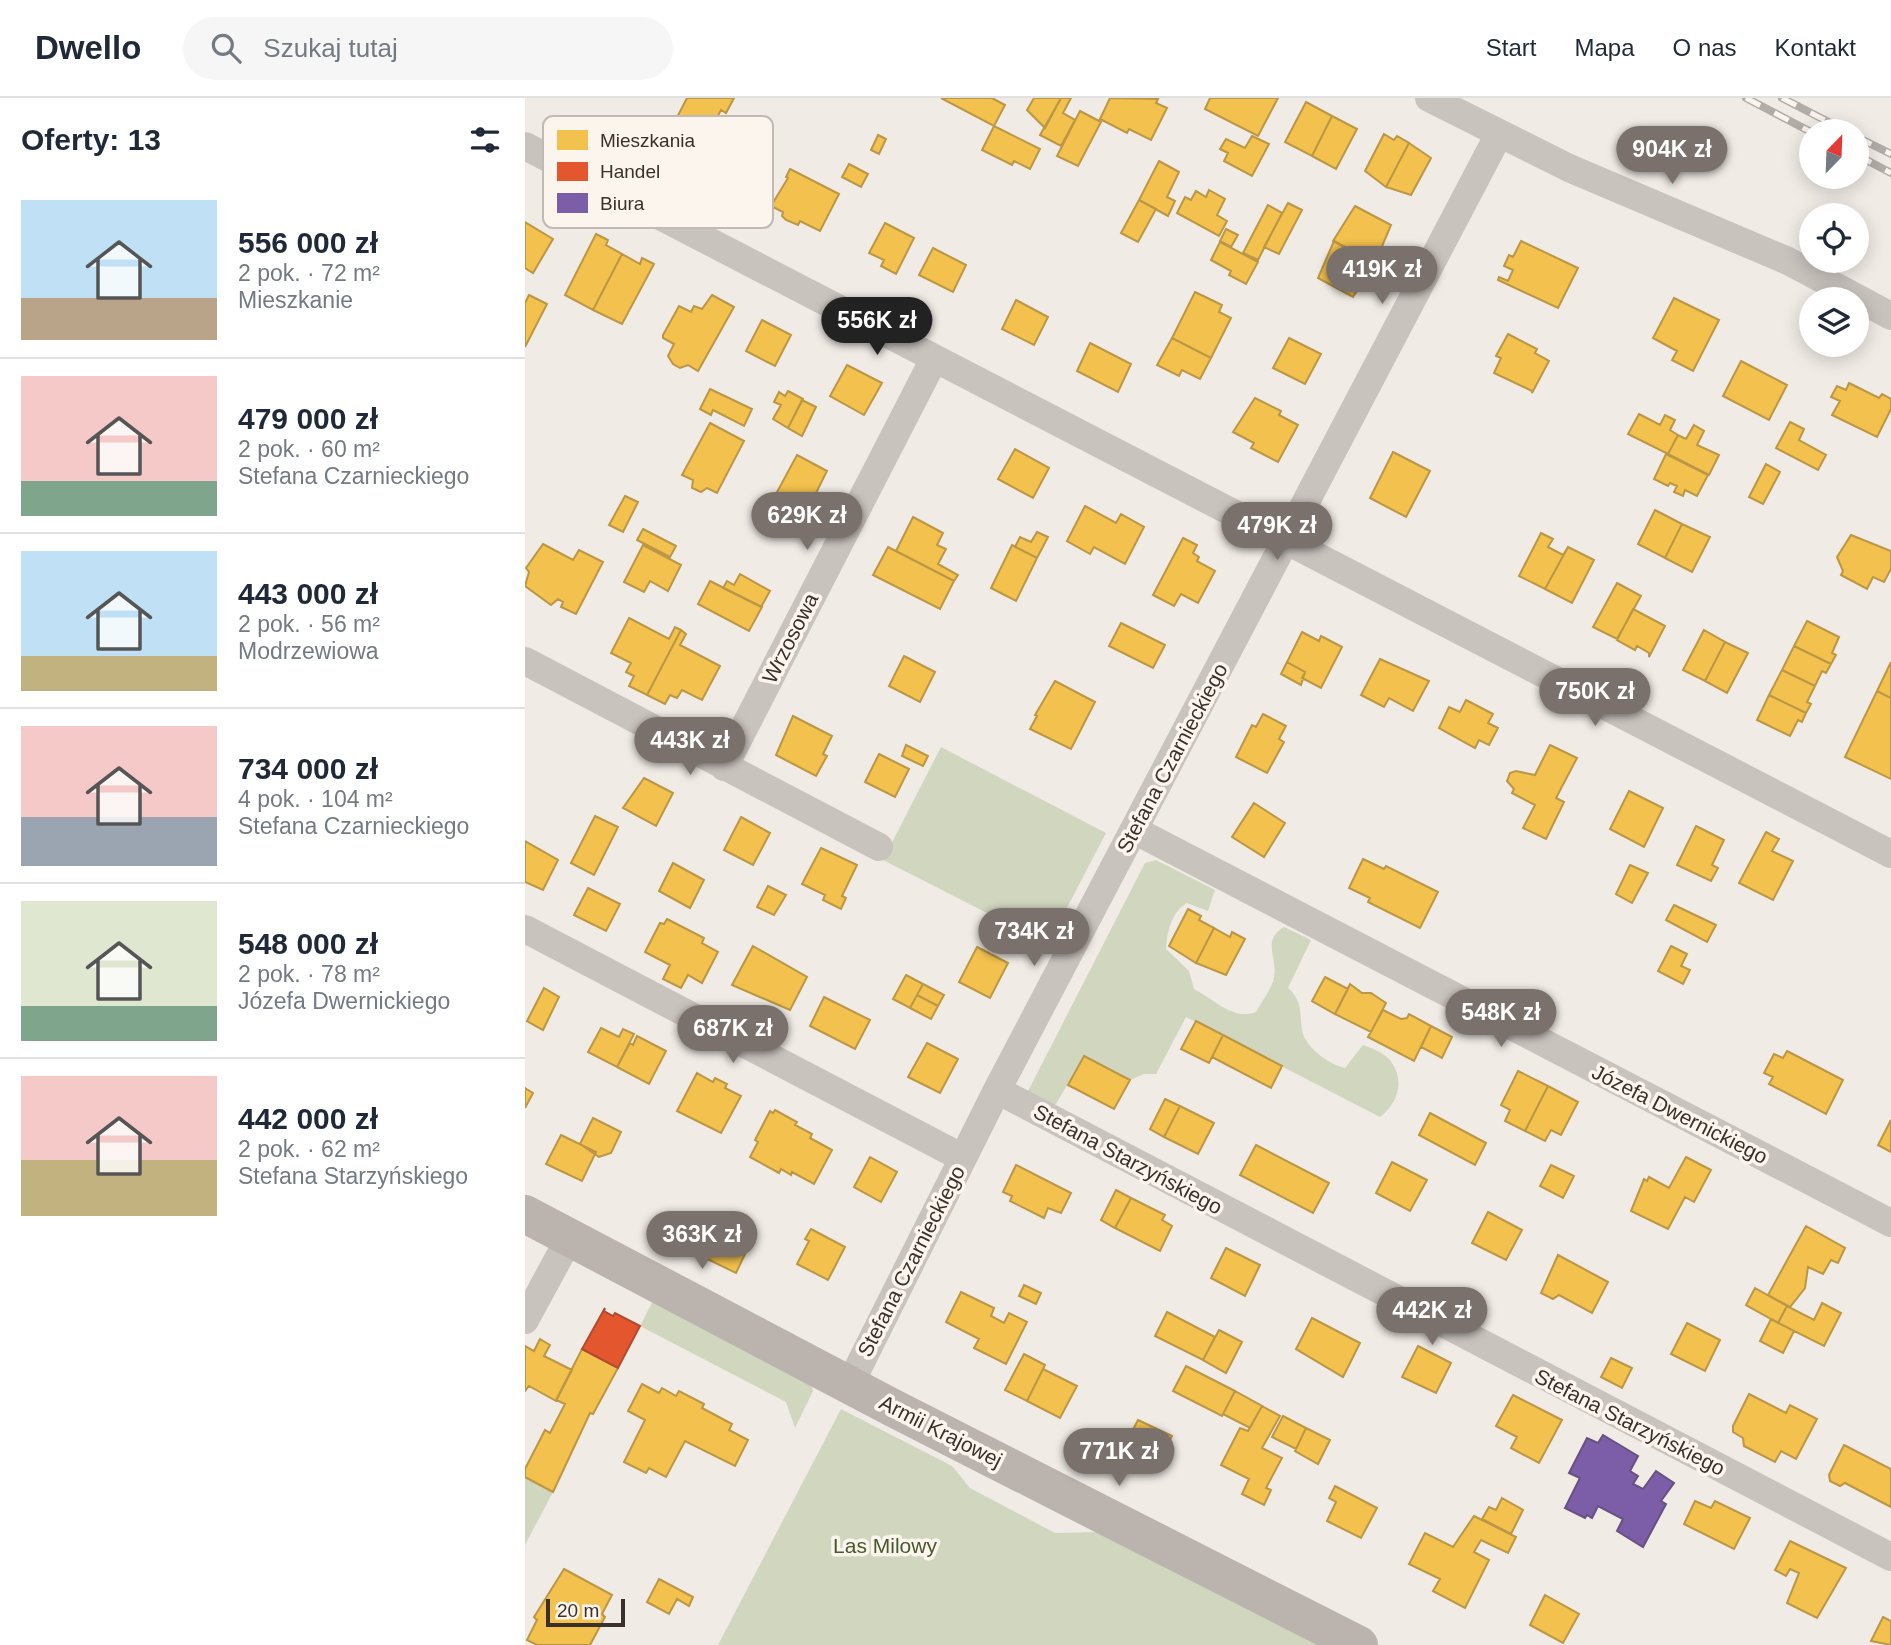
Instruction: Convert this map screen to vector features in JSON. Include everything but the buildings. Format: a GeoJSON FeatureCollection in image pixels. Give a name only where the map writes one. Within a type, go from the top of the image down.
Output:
{"type":"FeatureCollection","features":[{"type":"Feature","properties":{"kind":"street"},"geometry":{"type":"LineString","coordinates":[[1429,98],[1569,168],[1788,261],[1891,316]]}},
{"type":"Feature","properties":{"kind":"street","name":"Stefana Czarnieckiego"},"geometry":{"type":"LineString","coordinates":[[850,1384],[997,1090],[1499,134]]}},
{"type":"Feature","properties":{"kind":"street"},"geometry":{"type":"LineString","coordinates":[[525,146],[543,155]]}},
{"type":"Feature","properties":{"kind":"street"},"geometry":{"type":"LineString","coordinates":[[682,228],[1891,854]]}},
{"type":"Feature","properties":{"kind":"street","name":"Wrzosowa"},"geometry":{"type":"LineString","coordinates":[[724,767],[934,359]]}},
{"type":"Feature","properties":{"kind":"street"},"geometry":{"type":"LineString","coordinates":[[525,661],[879,847]]}},
{"type":"Feature","properties":{"kind":"street","name":"Józefa Dwernickiego"},"geometry":{"type":"LineString","coordinates":[[1134,830],[1891,1223]]}},
{"type":"Feature","properties":{"kind":"street"},"geometry":{"type":"LineString","coordinates":[[525,929],[963,1158]]}},
{"type":"Feature","properties":{"kind":"street","name":"Stefana Starzyńskiego"},"geometry":{"type":"LineString","coordinates":[[997,1090],[1891,1557]]}},
{"type":"Feature","properties":{"kind":"street","name":"Armii Krajowej"},"geometry":{"type":"LineString","coordinates":[[525,1214],[1359,1645]]}},
{"type":"Feature","properties":{"kind":"street"},"geometry":{"type":"LineString","coordinates":[[525,1320],[570,1237]]}},
{"type":"Feature","properties":{"kind":"green space"},"geometry":{"type":"Polygon","coordinates":[[[941,747],[1106,833],[1048,944],[883,860],[941,747]]]}},
{"type":"Feature","properties":{"kind":"green space"},"geometry":{"type":"Polygon","coordinates":[[[1156,860],[1215,890],[1208,911],[1187,903],[1178,911],[1169,929],[1166,949],[1189,971],[1194,989],[1224,1008],[1239,1014],[1256,1012],[1273,981],[1275,970],[1272,944],[1277,932],[1284,927],[1311,940],[1288,988],[1299,1004],[1305,1039],[1320,1055],[1345,1068],[1363,1045],[1386,1057],[1396,1070],[1398,1085],[1395,1099],[1386,1112],[1380,1117],[1186,1017],[1156,1074],[1144,1074],[1130,1080],[1084,1056],[1056,1104],[1050,1107],[1026,1095],[1145,863],[1156,860]]]}},
{"type":"Feature","properties":{"kind":"green space"},"geometry":{"type":"Polygon","coordinates":[[[653,1301],[812,1386],[813,1391],[795,1428],[786,1402],[640,1326],[653,1301]]]}},
{"type":"Feature","properties":{"kind":"green space","name":"Las Milowy"},"geometry":{"type":"Polygon","coordinates":[[[841,1409],[952,1466],[970,1488],[1055,1533],[1098,1532],[1324,1645],[718,1645],[841,1409]]]}},
{"type":"Feature","properties":{"kind":"green space"},"geometry":{"type":"Polygon","coordinates":[[[525,1477],[553,1492],[525,1545],[525,1477]]]}},
{"type":"Feature","properties":{"kind":"railway"},"geometry":{"type":"LineString","coordinates":[[1746,98],[1799,126]]}},
{"type":"Feature","properties":{"kind":"railway"},"geometry":{"type":"LineString","coordinates":[[1782,98],[1823,119]]}},
{"type":"Feature","properties":{"kind":"railway"},"geometry":{"type":"LineString","coordinates":[[1869,143],[1891,154]]}},
{"type":"Feature","properties":{"kind":"railway"},"geometry":{"type":"LineString","coordinates":[[1869,161],[1891,173]]}}]}
